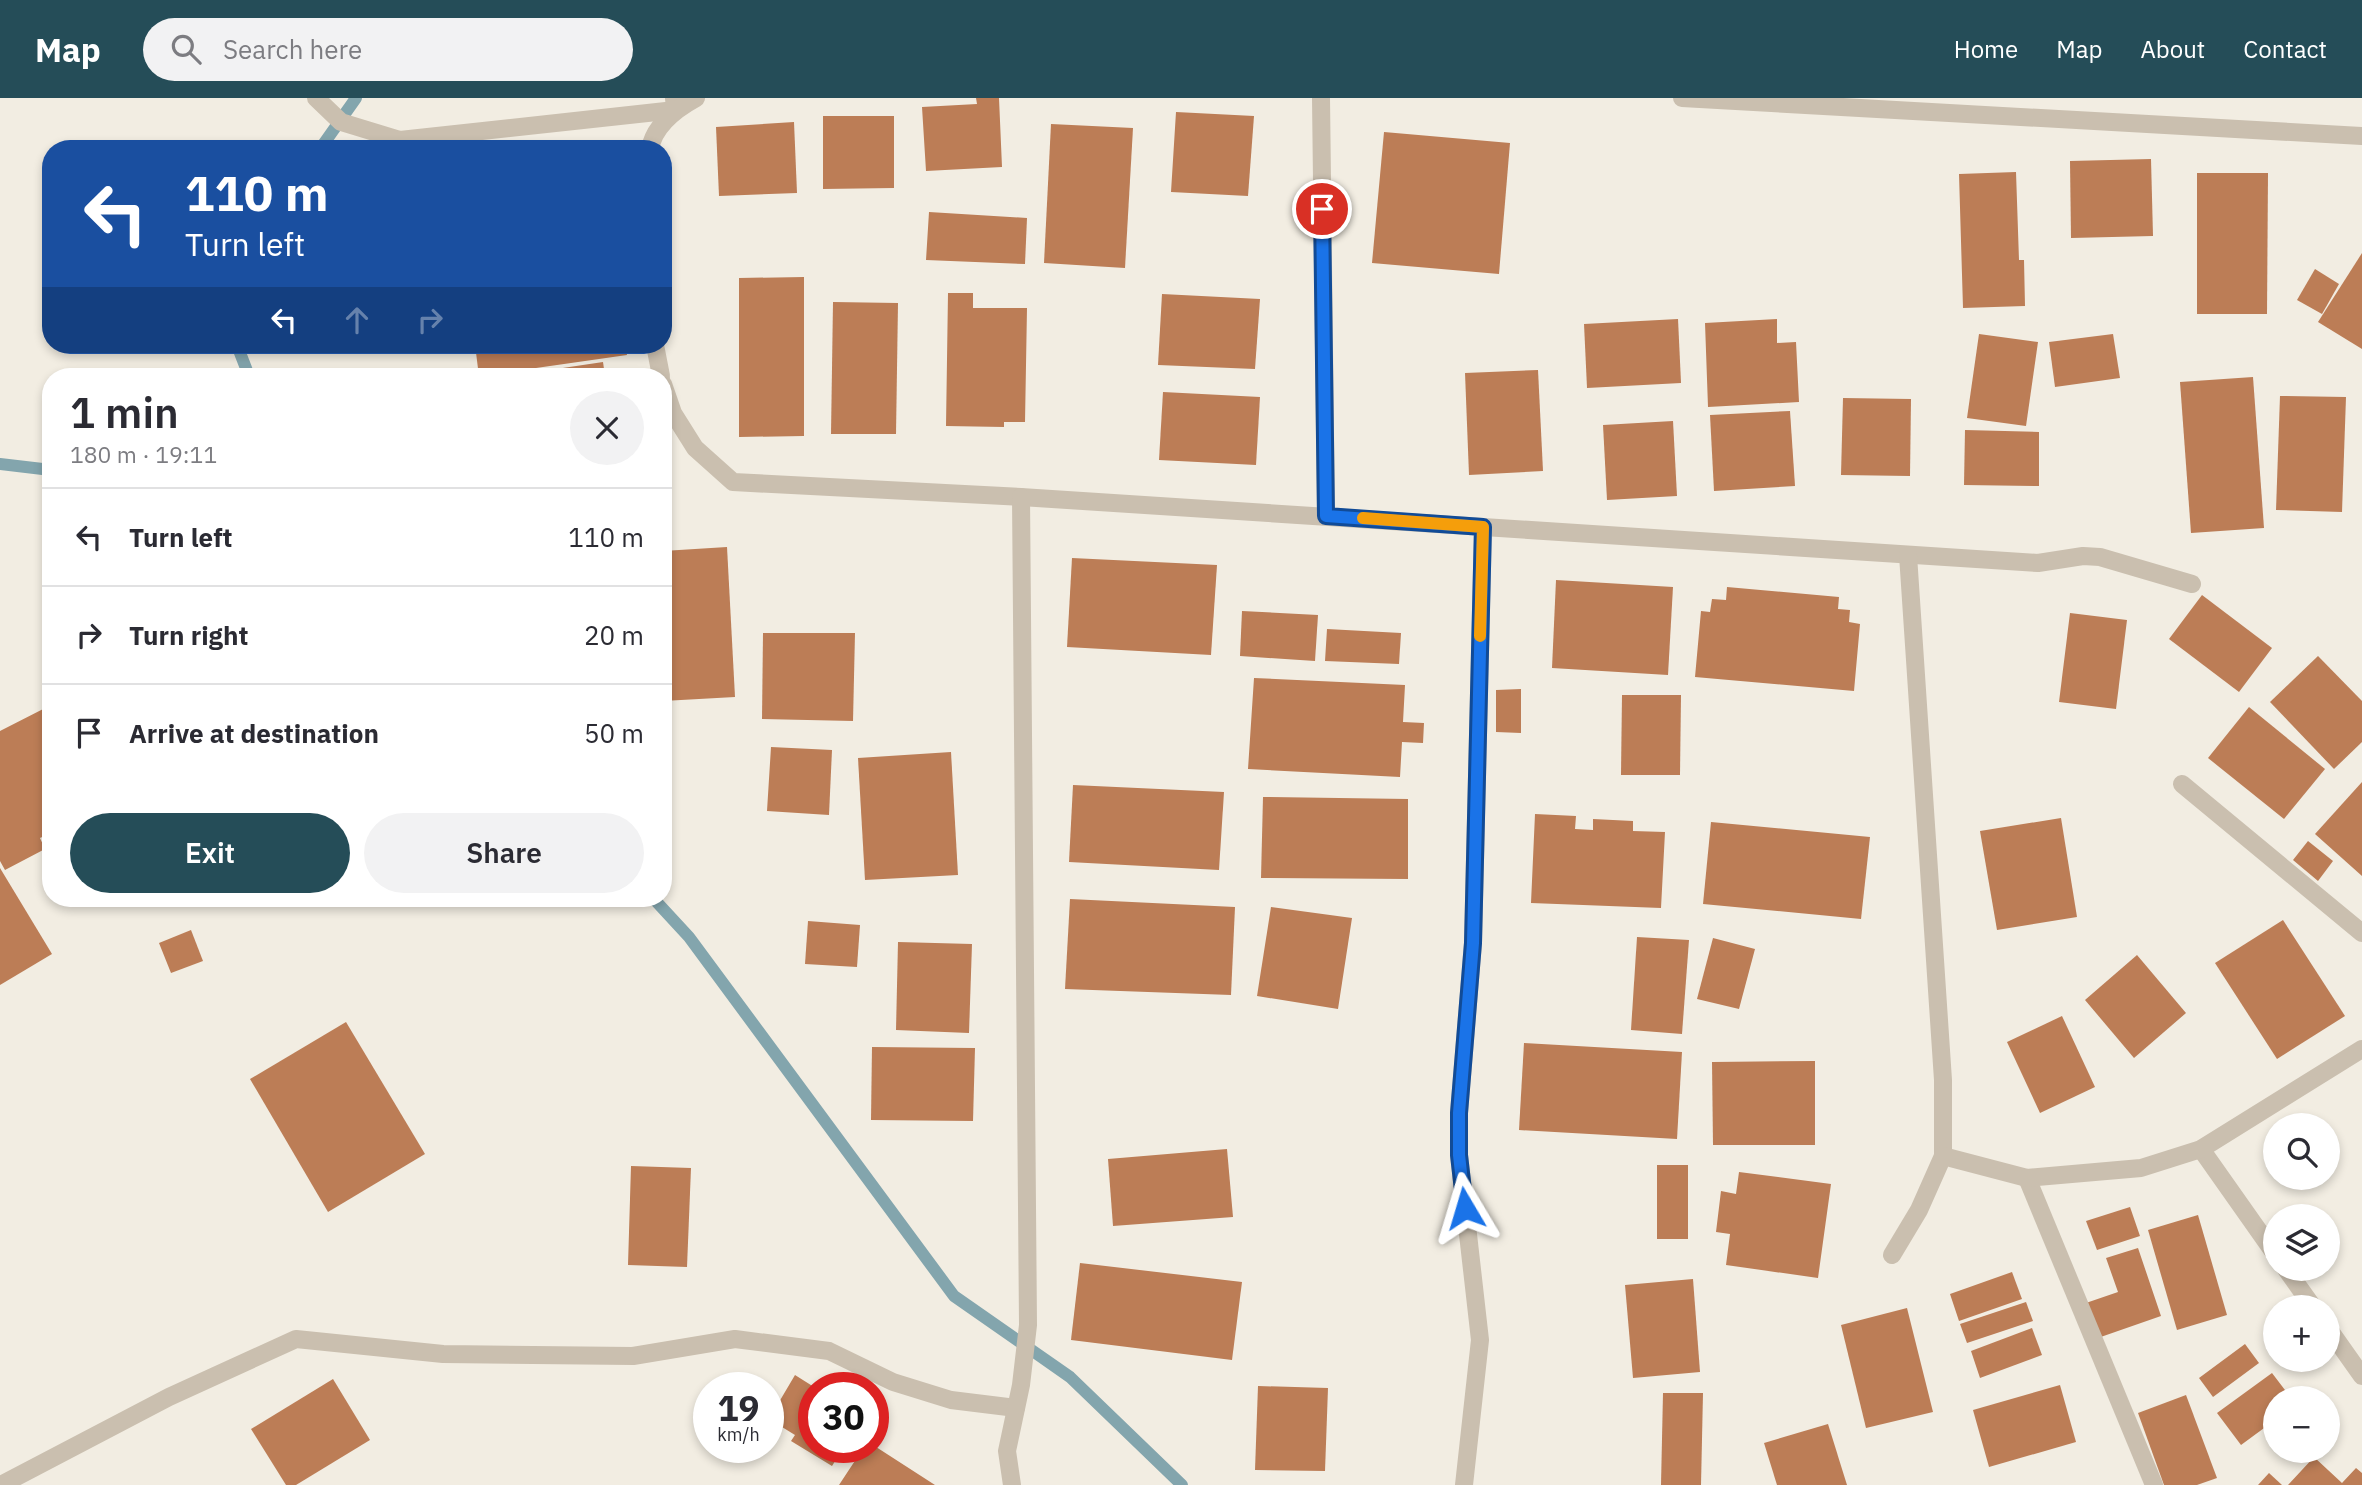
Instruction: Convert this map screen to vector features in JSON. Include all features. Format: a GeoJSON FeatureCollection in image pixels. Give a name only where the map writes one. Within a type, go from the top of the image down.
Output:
{"type":"FeatureCollection","features":[{"type":"Feature","properties":{"kind":"street"},"geometry":{"type":"LineString","coordinates":[[316,98],[341,122],[400,140],[675,104],[696,98]]}},
{"type":"Feature","properties":{"kind":"street"},"geometry":{"type":"LineString","coordinates":[[1321,98],[1326,516]]}},
{"type":"Feature","properties":{"kind":"street"},"geometry":{"type":"LineString","coordinates":[[1682,98],[2362,136]]}},
{"type":"Feature","properties":{"kind":"street"},"geometry":{"type":"LineString","coordinates":[[652,140],[675,104]]}},
{"type":"Feature","properties":{"kind":"street"},"geometry":{"type":"LineString","coordinates":[[672,410],[695,448],[733,482],[1021,496],[2038,563],[2084,556],[2100,557],[2192,583]]}},
{"type":"Feature","properties":{"kind":"street"},"geometry":{"type":"LineString","coordinates":[[1012,1485],[1007,1451],[1028,1325],[1021,496]]}},
{"type":"Feature","properties":{"kind":"street"},"geometry":{"type":"LineString","coordinates":[[1464,1485],[1480,1340],[1459,1144],[1459,1113],[1473,943],[1483,527]]}},
{"type":"Feature","properties":{"kind":"street"},"geometry":{"type":"LineString","coordinates":[[1892,1255],[1919,1210],[1943,1156],[1943,1080],[1908,555]]}},
{"type":"Feature","properties":{"kind":"street"},"geometry":{"type":"LineString","coordinates":[[2182,784],[2362,933]]}},
{"type":"Feature","properties":{"kind":"street"},"geometry":{"type":"LineString","coordinates":[[1943,1156],[2027,1178],[2141,1168],[2201,1149],[2362,1049]]}},
{"type":"Feature","properties":{"kind":"street"},"geometry":{"type":"LineString","coordinates":[[2201,1149],[2263,1237]]}},
{"type":"Feature","properties":{"kind":"street"},"geometry":{"type":"LineString","coordinates":[[2027,1178],[2154,1485]]}},
{"type":"Feature","properties":{"kind":"street"},"geometry":{"type":"LineString","coordinates":[[6,1483],[169,1397],[296,1339],[443,1354],[634,1356],[735,1339],[829,1352],[893,1382],[951,1400],[1016,1408]]}},
{"type":"Feature","properties":{"kind":"street"},"geometry":{"type":"LineString","coordinates":[[2340,1345],[2362,1376]]}},
{"type":"Feature","properties":{"kind":"building"},"geometry":{"type":"Polygon","coordinates":[[[976,98],[999,98],[1002,167],[926,171],[922,107],[977,104],[976,98]]]}},
{"type":"Feature","properties":{"kind":"building"},"geometry":{"type":"Polygon","coordinates":[[[1176,112],[1254,116],[1248,196],[1171,192],[1176,112]]]}},
{"type":"Feature","properties":{"kind":"building"},"geometry":{"type":"Polygon","coordinates":[[[823,116],[894,116],[894,188],[823,189],[823,116]]]}},
{"type":"Feature","properties":{"kind":"building"},"geometry":{"type":"Polygon","coordinates":[[[794,122],[797,193],[719,196],[716,127],[794,122]]]}},
{"type":"Feature","properties":{"kind":"building"},"geometry":{"type":"Polygon","coordinates":[[[1051,124],[1133,128],[1125,268],[1044,263],[1051,124]]]}},
{"type":"Feature","properties":{"kind":"building"},"geometry":{"type":"Polygon","coordinates":[[[1384,132],[1510,143],[1499,274],[1372,263],[1384,132]]]}},
{"type":"Feature","properties":{"kind":"building"},"geometry":{"type":"Polygon","coordinates":[[[2151,159],[2153,236],[2071,238],[2070,161],[2151,159]]]}},
{"type":"Feature","properties":{"kind":"building"},"geometry":{"type":"Polygon","coordinates":[[[2016,172],[2019,260],[2024,260],[2025,306],[1963,308],[1959,174],[2016,172]]]}},
{"type":"Feature","properties":{"kind":"building"},"geometry":{"type":"Polygon","coordinates":[[[2197,173],[2268,173],[2267,314],[2197,314],[2197,173]]]}},
{"type":"Feature","properties":{"kind":"building"},"geometry":{"type":"Polygon","coordinates":[[[929,212],[1027,218],[1025,264],[926,260],[929,212]]]}},
{"type":"Feature","properties":{"kind":"building"},"geometry":{"type":"Polygon","coordinates":[[[2362,253],[2362,349],[2318,322],[2362,253]]]}},
{"type":"Feature","properties":{"kind":"building"},"geometry":{"type":"Polygon","coordinates":[[[2315,269],[2339,284],[2322,314],[2297,300],[2315,269]]]}},
{"type":"Feature","properties":{"kind":"building"},"geometry":{"type":"Polygon","coordinates":[[[804,277],[804,436],[739,437],[739,278],[804,277]]]}},
{"type":"Feature","properties":{"kind":"building"},"geometry":{"type":"Polygon","coordinates":[[[948,293],[973,293],[973,308],[1027,308],[1025,422],[1004,422],[1004,427],[946,426],[948,293]]]}},
{"type":"Feature","properties":{"kind":"building"},"geometry":{"type":"Polygon","coordinates":[[[1162,294],[1260,299],[1255,369],[1158,365],[1162,294]]]}},
{"type":"Feature","properties":{"kind":"building"},"geometry":{"type":"Polygon","coordinates":[[[833,302],[898,303],[896,434],[831,434],[833,302]]]}},
{"type":"Feature","properties":{"kind":"building"},"geometry":{"type":"Polygon","coordinates":[[[1678,319],[1681,383],[1587,388],[1584,324],[1678,319]]]}},
{"type":"Feature","properties":{"kind":"building"},"geometry":{"type":"Polygon","coordinates":[[[1777,319],[1777,343],[1796,342],[1799,402],[1708,407],[1705,323],[1777,319]]]}},
{"type":"Feature","properties":{"kind":"building"},"geometry":{"type":"Polygon","coordinates":[[[1979,334],[2038,342],[2026,426],[1967,418],[1979,334]]]}},
{"type":"Feature","properties":{"kind":"building"},"geometry":{"type":"Polygon","coordinates":[[[2113,334],[2120,378],[2055,387],[2049,342],[2113,334]]]}},
{"type":"Feature","properties":{"kind":"building"},"geometry":{"type":"Polygon","coordinates":[[[476,354],[627,355],[535,368],[478,368],[476,354]]]}},
{"type":"Feature","properties":{"kind":"building"},"geometry":{"type":"Polygon","coordinates":[[[603,362],[604,368],[563,368],[603,362]]]}},
{"type":"Feature","properties":{"kind":"building"},"geometry":{"type":"Polygon","coordinates":[[[1538,370],[1543,471],[1469,475],[1465,373],[1538,370]]]}},
{"type":"Feature","properties":{"kind":"building"},"geometry":{"type":"Polygon","coordinates":[[[2253,377],[2264,528],[2191,533],[2180,382],[2253,377]]]}},
{"type":"Feature","properties":{"kind":"building"},"geometry":{"type":"Polygon","coordinates":[[[1163,392],[1260,397],[1256,465],[1159,460],[1163,392]]]}},
{"type":"Feature","properties":{"kind":"building"},"geometry":{"type":"Polygon","coordinates":[[[2280,396],[2346,397],[2342,512],[2276,510],[2280,396]]]}},
{"type":"Feature","properties":{"kind":"building"},"geometry":{"type":"Polygon","coordinates":[[[1843,398],[1911,399],[1910,476],[1841,475],[1843,398]]]}},
{"type":"Feature","properties":{"kind":"building"},"geometry":{"type":"Polygon","coordinates":[[[1790,411],[1795,486],[1714,491],[1710,415],[1790,411]]]}},
{"type":"Feature","properties":{"kind":"building"},"geometry":{"type":"Polygon","coordinates":[[[1673,421],[1677,496],[1607,500],[1603,425],[1673,421]]]}},
{"type":"Feature","properties":{"kind":"building"},"geometry":{"type":"Polygon","coordinates":[[[1965,430],[2039,432],[2039,486],[1964,485],[1965,430]]]}},
{"type":"Feature","properties":{"kind":"building"},"geometry":{"type":"Polygon","coordinates":[[[727,547],[735,697],[672,700],[672,550],[727,547]]]}},
{"type":"Feature","properties":{"kind":"building"},"geometry":{"type":"Polygon","coordinates":[[[1072,558],[1217,565],[1211,655],[1067,647],[1072,558]]]}},
{"type":"Feature","properties":{"kind":"building"},"geometry":{"type":"Polygon","coordinates":[[[1556,580],[1673,587],[1668,675],[1552,668],[1556,580]]]}},
{"type":"Feature","properties":{"kind":"building"},"geometry":{"type":"Polygon","coordinates":[[[1727,587],[1839,597],[1838,609],[1850,610],[1849,622],[1860,624],[1854,691],[1695,677],[1701,611],[1710,612],[1712,599],[1726,600],[1727,587]]]}},
{"type":"Feature","properties":{"kind":"building"},"geometry":{"type":"Polygon","coordinates":[[[2202,595],[2272,648],[2239,692],[2169,639],[2202,595]]]}},
{"type":"Feature","properties":{"kind":"building"},"geometry":{"type":"Polygon","coordinates":[[[1242,611],[1318,615],[1315,661],[1240,656],[1242,611]]]}},
{"type":"Feature","properties":{"kind":"building"},"geometry":{"type":"Polygon","coordinates":[[[2070,613],[2127,620],[2116,709],[2059,702],[2070,613]]]}},
{"type":"Feature","properties":{"kind":"building"},"geometry":{"type":"Polygon","coordinates":[[[1327,629],[1401,633],[1399,664],[1325,661],[1327,629]]]}},
{"type":"Feature","properties":{"kind":"building"},"geometry":{"type":"Polygon","coordinates":[[[763,633],[855,633],[853,721],[762,719],[763,633]]]}},
{"type":"Feature","properties":{"kind":"building"},"geometry":{"type":"Polygon","coordinates":[[[2318,656],[2362,701],[2362,742],[2334,769],[2270,702],[2318,656]]]}},
{"type":"Feature","properties":{"kind":"building"},"geometry":{"type":"Polygon","coordinates":[[[1254,678],[1405,685],[1403,722],[1424,723],[1423,743],[1402,742],[1400,777],[1248,769],[1254,678]]]}},
{"type":"Feature","properties":{"kind":"building"},"geometry":{"type":"Polygon","coordinates":[[[1521,689],[1521,733],[1496,732],[1496,690],[1521,689]]]}},
{"type":"Feature","properties":{"kind":"building"},"geometry":{"type":"Polygon","coordinates":[[[1622,695],[1681,695],[1680,775],[1621,775],[1622,695]]]}},
{"type":"Feature","properties":{"kind":"building"},"geometry":{"type":"Polygon","coordinates":[[[2249,707],[2325,769],[2284,819],[2208,758],[2249,707]]]}},
{"type":"Feature","properties":{"kind":"building"},"geometry":{"type":"Polygon","coordinates":[[[42,710],[42,851],[5,870],[0,861],[0,731],[42,710]]]}},
{"type":"Feature","properties":{"kind":"building"},"geometry":{"type":"Polygon","coordinates":[[[771,747],[832,750],[829,815],[767,811],[771,747]]]}},
{"type":"Feature","properties":{"kind":"building"},"geometry":{"type":"Polygon","coordinates":[[[951,752],[958,875],[865,880],[858,758],[951,752]]]}},
{"type":"Feature","properties":{"kind":"building"},"geometry":{"type":"Polygon","coordinates":[[[2362,782],[2362,876],[2315,834],[2362,782]]]}},
{"type":"Feature","properties":{"kind":"building"},"geometry":{"type":"Polygon","coordinates":[[[1073,785],[1224,792],[1219,870],[1069,862],[1073,785]]]}},
{"type":"Feature","properties":{"kind":"building"},"geometry":{"type":"Polygon","coordinates":[[[1263,797],[1408,799],[1408,879],[1261,878],[1263,797]]]}},
{"type":"Feature","properties":{"kind":"building"},"geometry":{"type":"Polygon","coordinates":[[[1535,814],[1576,816],[1575,829],[1593,830],[1593,819],[1633,821],[1633,831],[1665,832],[1661,908],[1531,903],[1535,814]]]}},
{"type":"Feature","properties":{"kind":"building"},"geometry":{"type":"Polygon","coordinates":[[[2061,818],[2077,917],[1997,930],[1980,831],[2061,818]]]}},
{"type":"Feature","properties":{"kind":"building"},"geometry":{"type":"Polygon","coordinates":[[[1711,822],[1870,837],[1861,919],[1703,904],[1711,822]]]}},
{"type":"Feature","properties":{"kind":"building"},"geometry":{"type":"Polygon","coordinates":[[[2308,841],[2333,861],[2318,881],[2293,860],[2308,841]]]}},
{"type":"Feature","properties":{"kind":"building"},"geometry":{"type":"Polygon","coordinates":[[[0,868],[52,954],[0,985],[0,868]]]}},
{"type":"Feature","properties":{"kind":"building"},"geometry":{"type":"Polygon","coordinates":[[[1070,899],[1235,907],[1231,995],[1065,989],[1070,899]]]}},
{"type":"Feature","properties":{"kind":"building"},"geometry":{"type":"Polygon","coordinates":[[[1271,907],[1352,918],[1338,1009],[1257,996],[1271,907]]]}},
{"type":"Feature","properties":{"kind":"building"},"geometry":{"type":"Polygon","coordinates":[[[2283,920],[2345,1016],[2277,1059],[2215,963],[2283,920]]]}},
{"type":"Feature","properties":{"kind":"building"},"geometry":{"type":"Polygon","coordinates":[[[808,921],[860,925],[857,967],[805,964],[808,921]]]}},
{"type":"Feature","properties":{"kind":"building"},"geometry":{"type":"Polygon","coordinates":[[[191,930],[203,961],[171,973],[159,943],[191,930]]]}},
{"type":"Feature","properties":{"kind":"building"},"geometry":{"type":"Polygon","coordinates":[[[1637,937],[1689,940],[1682,1034],[1631,1030],[1637,937]]]}},
{"type":"Feature","properties":{"kind":"building"},"geometry":{"type":"Polygon","coordinates":[[[1713,938],[1755,949],[1739,1009],[1697,999],[1713,938]]]}},
{"type":"Feature","properties":{"kind":"building"},"geometry":{"type":"Polygon","coordinates":[[[898,942],[972,944],[969,1033],[896,1030],[898,942]]]}},
{"type":"Feature","properties":{"kind":"building"},"geometry":{"type":"Polygon","coordinates":[[[2137,955],[2186,1013],[2134,1058],[2085,1000],[2137,955]]]}},
{"type":"Feature","properties":{"kind":"building"},"geometry":{"type":"Polygon","coordinates":[[[2062,1016],[2095,1087],[2040,1113],[2007,1042],[2062,1016]]]}},
{"type":"Feature","properties":{"kind":"building"},"geometry":{"type":"Polygon","coordinates":[[[346,1022],[425,1154],[328,1212],[250,1079],[346,1022]]]}},
{"type":"Feature","properties":{"kind":"building"},"geometry":{"type":"Polygon","coordinates":[[[1524,1043],[1682,1052],[1677,1139],[1519,1130],[1524,1043]]]}},
{"type":"Feature","properties":{"kind":"building"},"geometry":{"type":"Polygon","coordinates":[[[872,1047],[975,1048],[973,1121],[871,1120],[872,1047]]]}},
{"type":"Feature","properties":{"kind":"building"},"geometry":{"type":"Polygon","coordinates":[[[1815,1061],[1815,1145],[1713,1145],[1712,1062],[1815,1061]]]}},
{"type":"Feature","properties":{"kind":"building"},"geometry":{"type":"Polygon","coordinates":[[[1227,1149],[1233,1217],[1113,1226],[1108,1159],[1227,1149]]]}},
{"type":"Feature","properties":{"kind":"building"},"geometry":{"type":"Polygon","coordinates":[[[1657,1165],[1688,1165],[1688,1239],[1657,1239],[1657,1165]]]}},
{"type":"Feature","properties":{"kind":"building"},"geometry":{"type":"Polygon","coordinates":[[[631,1166],[691,1168],[687,1267],[628,1265],[631,1166]]]}},
{"type":"Feature","properties":{"kind":"building"},"geometry":{"type":"Polygon","coordinates":[[[1739,1172],[1831,1184],[1818,1278],[1726,1265],[1730,1234],[1716,1232],[1721,1191],[1736,1194],[1739,1172]]]}},
{"type":"Feature","properties":{"kind":"building"},"geometry":{"type":"Polygon","coordinates":[[[2130,1207],[2140,1236],[2097,1250],[2086,1221],[2130,1207]]]}},
{"type":"Feature","properties":{"kind":"building"},"geometry":{"type":"Polygon","coordinates":[[[2198,1215],[2227,1315],[2177,1330],[2148,1230],[2198,1215]]]}},
{"type":"Feature","properties":{"kind":"building"},"geometry":{"type":"Polygon","coordinates":[[[2138,1248],[2161,1316],[2095,1339],[2083,1304],[2118,1292],[2106,1258],[2138,1248]]]}},
{"type":"Feature","properties":{"kind":"building"},"geometry":{"type":"Polygon","coordinates":[[[1080,1263],[1242,1282],[1232,1360],[1071,1340],[1080,1263]]]}},
{"type":"Feature","properties":{"kind":"building"},"geometry":{"type":"Polygon","coordinates":[[[2012,1272],[2022,1299],[1959,1321],[1950,1294],[2012,1272]]]}},
{"type":"Feature","properties":{"kind":"building"},"geometry":{"type":"Polygon","coordinates":[[[1693,1279],[1700,1372],[1633,1378],[1625,1285],[1693,1279]]]}},
{"type":"Feature","properties":{"kind":"building"},"geometry":{"type":"Polygon","coordinates":[[[2026,1302],[2033,1321],[1967,1343],[1960,1324],[2026,1302]]]}},
{"type":"Feature","properties":{"kind":"building"},"geometry":{"type":"Polygon","coordinates":[[[1907,1308],[1933,1412],[1866,1428],[1841,1325],[1907,1308]]]}},
{"type":"Feature","properties":{"kind":"building"},"geometry":{"type":"Polygon","coordinates":[[[2032,1328],[2042,1355],[1980,1378],[1971,1351],[2032,1328]]]}},
{"type":"Feature","properties":{"kind":"building"},"geometry":{"type":"Polygon","coordinates":[[[2245,1344],[2259,1363],[2213,1397],[2199,1378],[2245,1344]]]}},
{"type":"Feature","properties":{"kind":"building"},"geometry":{"type":"Polygon","coordinates":[[[2272,1373],[2282,1386],[2263,1386],[2263,1429],[2241,1445],[2217,1413],[2272,1373]]]}},
{"type":"Feature","properties":{"kind":"building"},"geometry":{"type":"Polygon","coordinates":[[[795,1375],[798,1377],[798,1445],[791,1441],[795,1435],[784,1428],[784,1394],[795,1375]]]}},
{"type":"Feature","properties":{"kind":"building"},"geometry":{"type":"Polygon","coordinates":[[[333,1379],[370,1440],[296,1485],[286,1485],[251,1429],[333,1379]]]}},
{"type":"Feature","properties":{"kind":"building"},"geometry":{"type":"Polygon","coordinates":[[[2060,1385],[2076,1442],[1989,1467],[1973,1410],[2060,1385]]]}},
{"type":"Feature","properties":{"kind":"building"},"geometry":{"type":"Polygon","coordinates":[[[1258,1386],[1328,1388],[1325,1471],[1255,1470],[1258,1386]]]}},
{"type":"Feature","properties":{"kind":"building"},"geometry":{"type":"Polygon","coordinates":[[[1663,1393],[1703,1393],[1701,1485],[1661,1485],[1663,1393]]]}},
{"type":"Feature","properties":{"kind":"building"},"geometry":{"type":"Polygon","coordinates":[[[2186,1395],[2217,1478],[2197,1485],[2164,1485],[2138,1413],[2186,1395]]]}},
{"type":"Feature","properties":{"kind":"building"},"geometry":{"type":"Polygon","coordinates":[[[1828,1424],[1847,1485],[1777,1485],[1764,1443],[1828,1424]]]}},
{"type":"Feature","properties":{"kind":"building"},"geometry":{"type":"Polygon","coordinates":[[[889,1455],[935,1485],[839,1485],[853,1463],[889,1463],[889,1455]]]}},
{"type":"Feature","properties":{"kind":"building"},"geometry":{"type":"Polygon","coordinates":[[[2308,1463],[2320,1463],[2342,1483],[2356,1468],[2362,1473],[2362,1485],[2288,1485],[2308,1463]]]}},
{"type":"Feature","properties":{"kind":"building"},"geometry":{"type":"Polygon","coordinates":[[[2269,1473],[2282,1485],[2258,1485],[2269,1473]]]}},
{"type":"Feature","properties":{"kind":"waterway"},"geometry":{"type":"LineString","coordinates":[[326,140],[356,98]]}},
{"type":"Feature","properties":{"kind":"waterway"},"geometry":{"type":"LineString","coordinates":[[240,354],[246,368]]}},
{"type":"Feature","properties":{"kind":"waterway"},"geometry":{"type":"LineString","coordinates":[[0,464],[42,469]]}},
{"type":"Feature","properties":{"kind":"waterway"},"geometry":{"type":"LineString","coordinates":[[661,907],[689,937],[954,1296],[1070,1377],[1182,1485]]}},
{"type":"Feature","properties":{"kind":"slow traffic"},"geometry":{"type":"LineString","coordinates":[[1363,518],[1483,527],[1480,636]]}},
{"type":"Feature","properties":{"kind":"route"},"geometry":{"type":"LineString","coordinates":[[1322,209],[1326,516],[1483,527],[1473,943],[1459,1113],[1459,1155],[1465,1208]]}}]}
